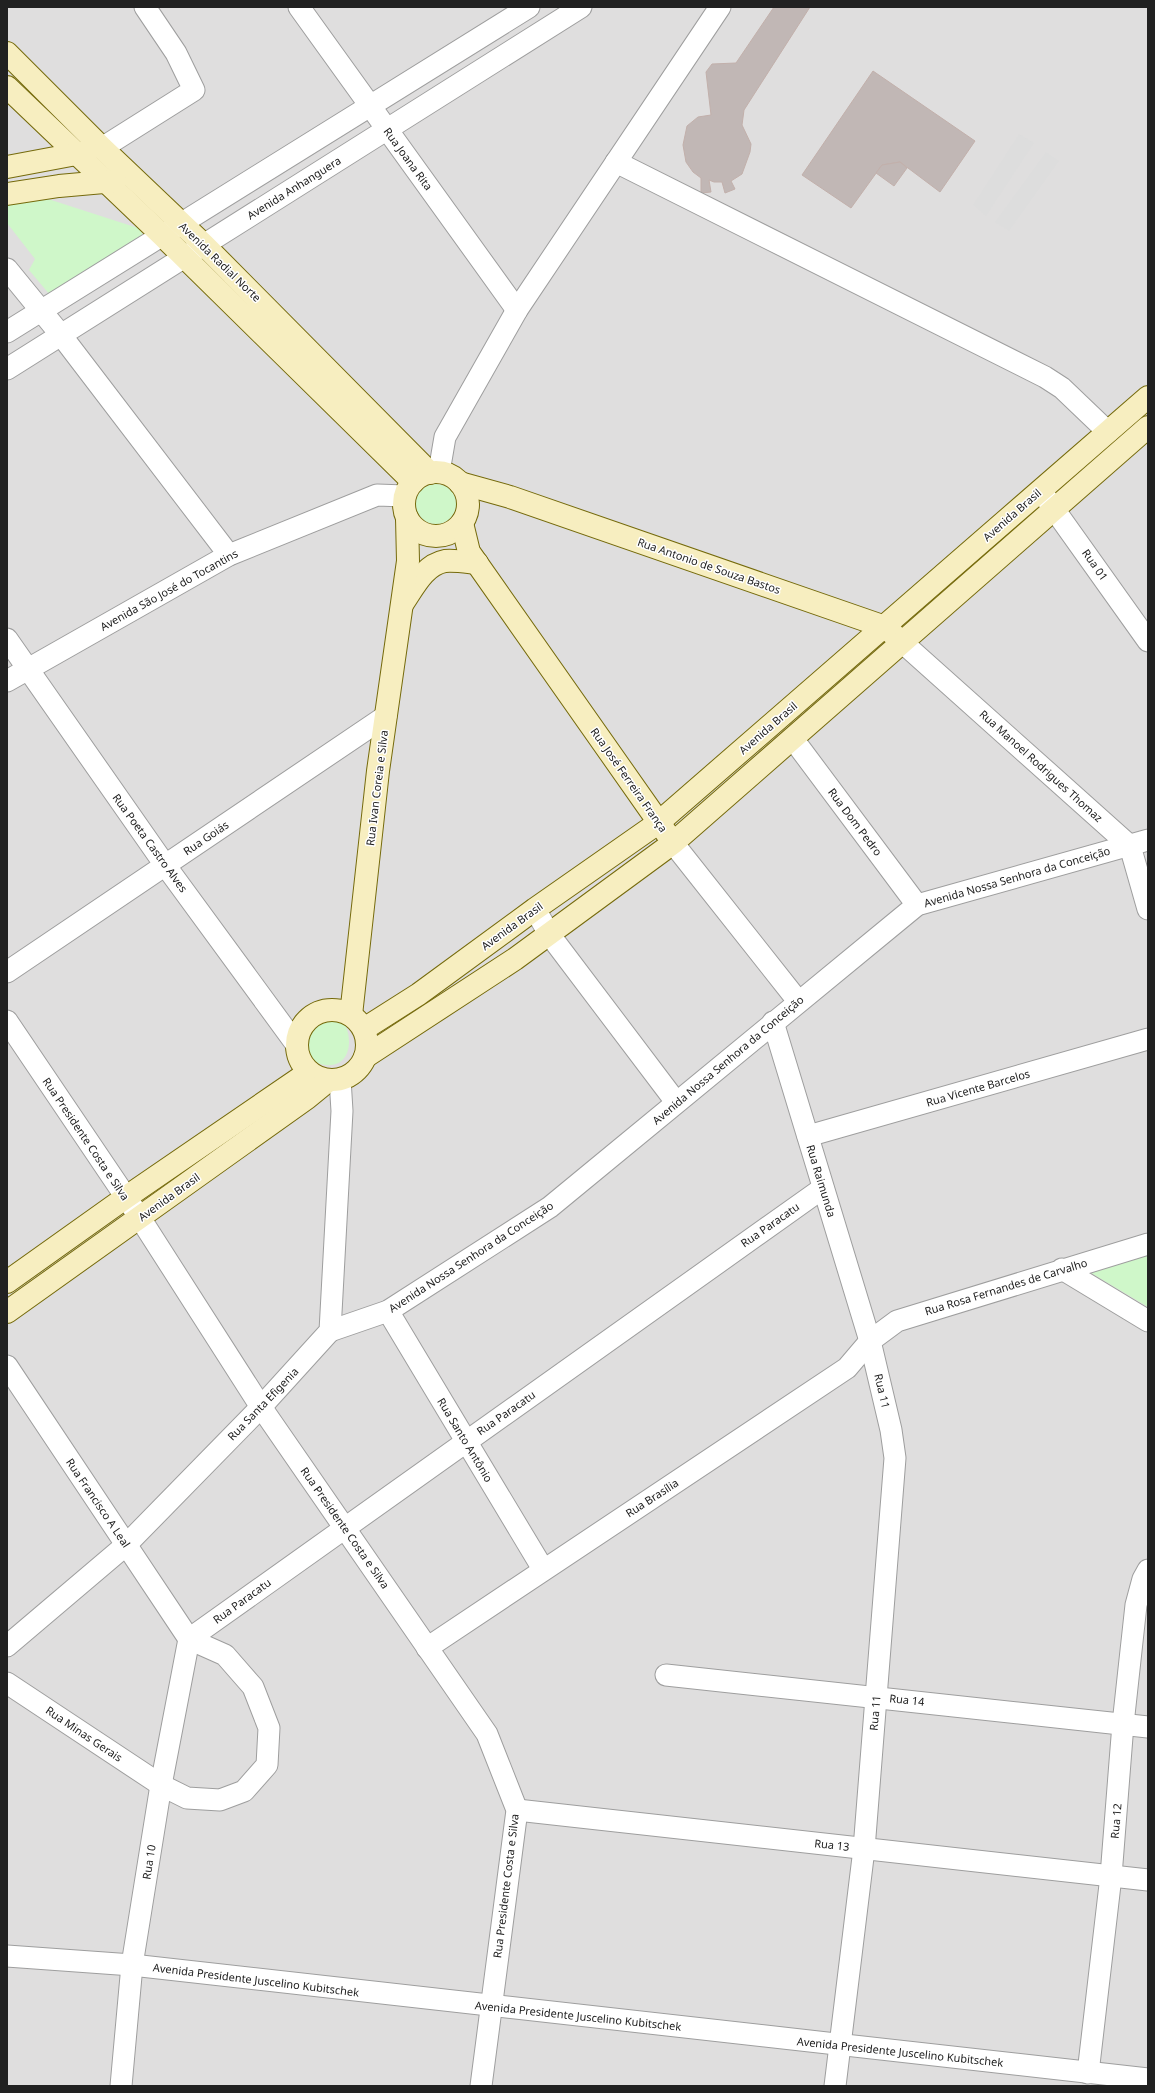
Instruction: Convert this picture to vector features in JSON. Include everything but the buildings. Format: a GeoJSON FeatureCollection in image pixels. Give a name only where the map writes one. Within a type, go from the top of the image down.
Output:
{"type":"FeatureCollection","features":[{"type":"Feature","properties":{"kind":"street"},"geometry":{"type":"LineString","coordinates":[[7,167],[102,148],[194,90],[176,53],[144,7]]}},
{"type":"Feature","properties":{"kind":"street","name":"Rua Joana Rita"},"geometry":{"type":"LineString","coordinates":[[299,7],[517,310]]}},
{"type":"Feature","properties":{"kind":"street","name":"Avenida Anhanguera"},"geometry":{"type":"LineString","coordinates":[[7,369],[185,258],[580,7]]}},
{"type":"Feature","properties":{"kind":"street"},"geometry":{"type":"LineString","coordinates":[[438,536],[418,530],[407,518],[404,507],[422,481],[445,436],[517,310],[720,7]]}},
{"type":"Feature","properties":{"kind":"street"},"geometry":{"type":"LineString","coordinates":[[7,332],[370,107],[526,8],[541,32]]}},
{"type":"Feature","properties":{"kind":"street","name":"Avenida Radial Norte"},"geometry":{"type":"LineString","coordinates":[[7,53],[102,148],[180,224],[204,245],[422,481]]}},
{"type":"Feature","properties":{"kind":"street","name":"Avenida Radial Norte"},"geometry":{"type":"LineString","coordinates":[[7,86],[185,258],[422,481]]}},
{"type":"Feature","properties":{"kind":"street"},"geometry":{"type":"LineString","coordinates":[[616,162],[1045,377],[1062,388],[1108,432]]}},
{"type":"Feature","properties":{"kind":"street"},"geometry":{"type":"LineString","coordinates":[[7,194],[105,181],[136,181]]}},
{"type":"Feature","properties":{"kind":"street"},"geometry":{"type":"LineString","coordinates":[[7,269],[61,335],[229,555]]}},
{"type":"Feature","properties":{"kind":"street","name":"Avenida Brasil"},"geometry":{"type":"LineString","coordinates":[[357,1022],[418,994],[535,909],[658,823],[1148,397]]}},
{"type":"Feature","properties":{"kind":"street","name":"Avenida Brasil"},"geometry":{"type":"LineString","coordinates":[[365,1058],[515,959],[673,843],[1148,427]]}},
{"type":"Feature","properties":{"kind":"street"},"geometry":{"type":"LineString","coordinates":[[422,481],[450,476],[460,483],[466,492],[468,503],[464,519]]}},
{"type":"Feature","properties":{"kind":"street","name":"Avenida São José do Tocantins"},"geometry":{"type":"LineString","coordinates":[[7,681],[229,555],[377,495],[422,481]]}},
{"type":"Feature","properties":{"kind":"street","name":"Rua Antonio de Souza Bastos"},"geometry":{"type":"LineString","coordinates":[[460,483],[510,497],[885,627],[903,643]]}},
{"type":"Feature","properties":{"kind":"street","name":"Rua 01"},"geometry":{"type":"LineString","coordinates":[[1040,490],[1148,641]]}},
{"type":"Feature","properties":{"kind":"street"},"geometry":{"type":"LineString","coordinates":[[408,561],[438,536],[454,531],[464,519],[510,497]]}},
{"type":"Feature","properties":{"kind":"street","name":"Rua Ivan Coreia e Silva"},"geometry":{"type":"LineString","coordinates":[[357,1022],[386,716],[400,607],[408,561],[407,518]]}},
{"type":"Feature","properties":{"kind":"street","name":"Rua José Ferreira França"},"geometry":{"type":"LineString","coordinates":[[464,519],[473,558],[658,823],[798,1001]]}},
{"type":"Feature","properties":{"kind":"street","name":"Rua José Ferreira França"},"geometry":{"type":"LineString","coordinates":[[438,536],[473,558]]}},
{"type":"Feature","properties":{"kind":"street"},"geometry":{"type":"LineString","coordinates":[[400,607],[425,572],[434,565],[446,561],[473,558]]}},
{"type":"Feature","properties":{"kind":"street","name":"Rua Poeta Castro Alves"},"geometry":{"type":"LineString","coordinates":[[7,639],[26,669],[165,865],[296,1044]]}},
{"type":"Feature","properties":{"kind":"street","name":"Rua Manoel Rodrigues Thomaz"},"geometry":{"type":"LineString","coordinates":[[903,643],[1139,843]]}},
{"type":"Feature","properties":{"kind":"street","name":"Rua Goiás"},"geometry":{"type":"LineString","coordinates":[[7,972],[386,716]]}},
{"type":"Feature","properties":{"kind":"street","name":"Rua Dom Pedro"},"geometry":{"type":"LineString","coordinates":[[792,739],[917,905]]}},
{"type":"Feature","properties":{"kind":"street"},"geometry":{"type":"LineString","coordinates":[[1139,843],[1148,909]]}},
{"type":"Feature","properties":{"kind":"street","name":"Avenida Nossa Senhora da Conceição"},"geometry":{"type":"LineString","coordinates":[[330,1331],[388,1311],[550,1207],[798,1001],[917,905],[1139,843]]}},
{"type":"Feature","properties":{"kind":"street"},"geometry":{"type":"LineString","coordinates":[[535,909],[549,934],[676,1102]]}},
{"type":"Feature","properties":{"kind":"street"},"geometry":{"type":"LineString","coordinates":[[327,1010],[340,1011],[357,1022],[368,1043],[365,1058],[359,1068],[350,1075],[334,1080],[318,1077],[309,1072],[300,1059],[296,1044],[299,1032],[306,1021],[316,1014],[327,1010]]}},
{"type":"Feature","properties":{"kind":"street","name":"Rua Presidente Costa e Silva"},"geometry":{"type":"LineString","coordinates":[[7,1020],[125,1198],[140,1218],[261,1407],[487,1734],[517,1810],[481,2086]]}},
{"type":"Feature","properties":{"kind":"street","name":"Rua Raimunda"},"geometry":{"type":"LineString","coordinates":[[773,1022],[870,1341]]}},
{"type":"Feature","properties":{"kind":"street","name":"Rua Vicente Barcelos"},"geometry":{"type":"LineString","coordinates":[[808,1136],[1148,1040]]}},
{"type":"Feature","properties":{"kind":"street"},"geometry":{"type":"LineString","coordinates":[[7,1282],[125,1198],[309,1072]]}},
{"type":"Feature","properties":{"kind":"street"},"geometry":{"type":"LineString","coordinates":[[330,1331],[342,1111],[334,1080]]}},
{"type":"Feature","properties":{"kind":"street","name":"Avenida Brasil"},"geometry":{"type":"LineString","coordinates":[[7,1312],[334,1080]]}},
{"type":"Feature","properties":{"kind":"street","name":"Rua Paracatu"},"geometry":{"type":"LineString","coordinates":[[189,1639],[823,1188]]}},
{"type":"Feature","properties":{"kind":"street","name":"Rua Rosa Fernandes de Carvalho"},"geometry":{"type":"LineString","coordinates":[[870,1341],[897,1321],[1148,1244]]}},
{"type":"Feature","properties":{"kind":"street"},"geometry":{"type":"LineString","coordinates":[[1062,1270],[1148,1321]]}},
{"type":"Feature","properties":{"kind":"street","name":"Rua Santo Antônio"},"geometry":{"type":"LineString","coordinates":[[388,1311],[543,1569]]}},
{"type":"Feature","properties":{"kind":"street","name":"Rua Santa Efigenia"},"geometry":{"type":"LineString","coordinates":[[7,1646],[126,1545],[261,1407],[330,1331]]}},
{"type":"Feature","properties":{"kind":"street","name":"Rua Brasília"},"geometry":{"type":"LineString","coordinates":[[427,1648],[543,1569],[848,1368],[870,1341]]}},
{"type":"Feature","properties":{"kind":"street","name":"Rua 11"},"geometry":{"type":"LineString","coordinates":[[835,2086],[864,1849],[894,1458],[891,1430],[870,1341]]}},
{"type":"Feature","properties":{"kind":"street","name":"Rua Francisco A Leal"},"geometry":{"type":"LineString","coordinates":[[7,1366],[189,1639]]}},
{"type":"Feature","properties":{"kind":"street","name":"Rua 12"},"geometry":{"type":"LineString","coordinates":[[1088,2073],[1111,1876],[1123,1724],[1136,1605],[1143,1579],[1148,1570]]}},
{"type":"Feature","properties":{"kind":"street","name":"Rua Minas Gerais"},"geometry":{"type":"LineString","coordinates":[[7,1682],[161,1785],[187,1798],[220,1800],[244,1791],[267,1765],[269,1728],[253,1687],[226,1655],[189,1639]]}},
{"type":"Feature","properties":{"kind":"street","name":"Rua 10"},"geometry":{"type":"LineString","coordinates":[[121,2086],[132,1965],[161,1785],[189,1639]]}},
{"type":"Feature","properties":{"kind":"street","name":"Rua 14"},"geometry":{"type":"LineString","coordinates":[[666,1675],[1148,1727]]}},
{"type":"Feature","properties":{"kind":"street","name":"Rua 13"},"geometry":{"type":"LineString","coordinates":[[517,1810],[1148,1880]]}},
{"type":"Feature","properties":{"kind":"street","name":"Avenida Presidente Juscelino Kubitschek"},"geometry":{"type":"LineString","coordinates":[[7,1956],[132,1965],[491,2007],[1148,2079]]}},
{"type":"Feature","properties":{"kind":"shaded area"},"geometry":{"type":"Polygon","coordinates":[[[7,7],[1148,7],[1148,2086],[7,2086],[7,7]]]}},
{"type":"Feature","properties":{"kind":"shaded area"},"geometry":{"type":"Polygon","coordinates":[[[1019,134],[1034,143],[986,216],[973,205],[1019,134]]]}},
{"type":"Feature","properties":{"kind":"shaded area"},"geometry":{"type":"Polygon","coordinates":[[[1046,152],[1059,161],[1009,231],[995,222],[1046,152]]]}},
{"type":"Feature","properties":{"kind":"green space"},"geometry":{"type":"Polygon","coordinates":[[[45,198],[141,229],[143,238],[50,295],[29,270],[35,259],[7,223],[7,203],[45,198]]]}},
{"type":"Feature","properties":{"kind":"green space"},"geometry":{"type":"Polygon","coordinates":[[[440,484],[447,487],[453,493],[456,504],[455,512],[447,521],[440,524],[432,524],[425,521],[417,512],[416,500],[419,493],[428,485],[440,484]]]}},
{"type":"Feature","properties":{"kind":"green space"},"geometry":{"type":"Polygon","coordinates":[[[331,1014],[338,1016],[348,1031],[348,1051],[344,1059],[336,1064],[325,1065],[317,1063],[307,1054],[303,1041],[309,1030],[331,1014]]]}},
{"type":"Feature","properties":{"kind":"green space"},"geometry":{"type":"Polygon","coordinates":[[[1148,1255],[1148,1307],[1091,1273],[1148,1255]]]}}]}
